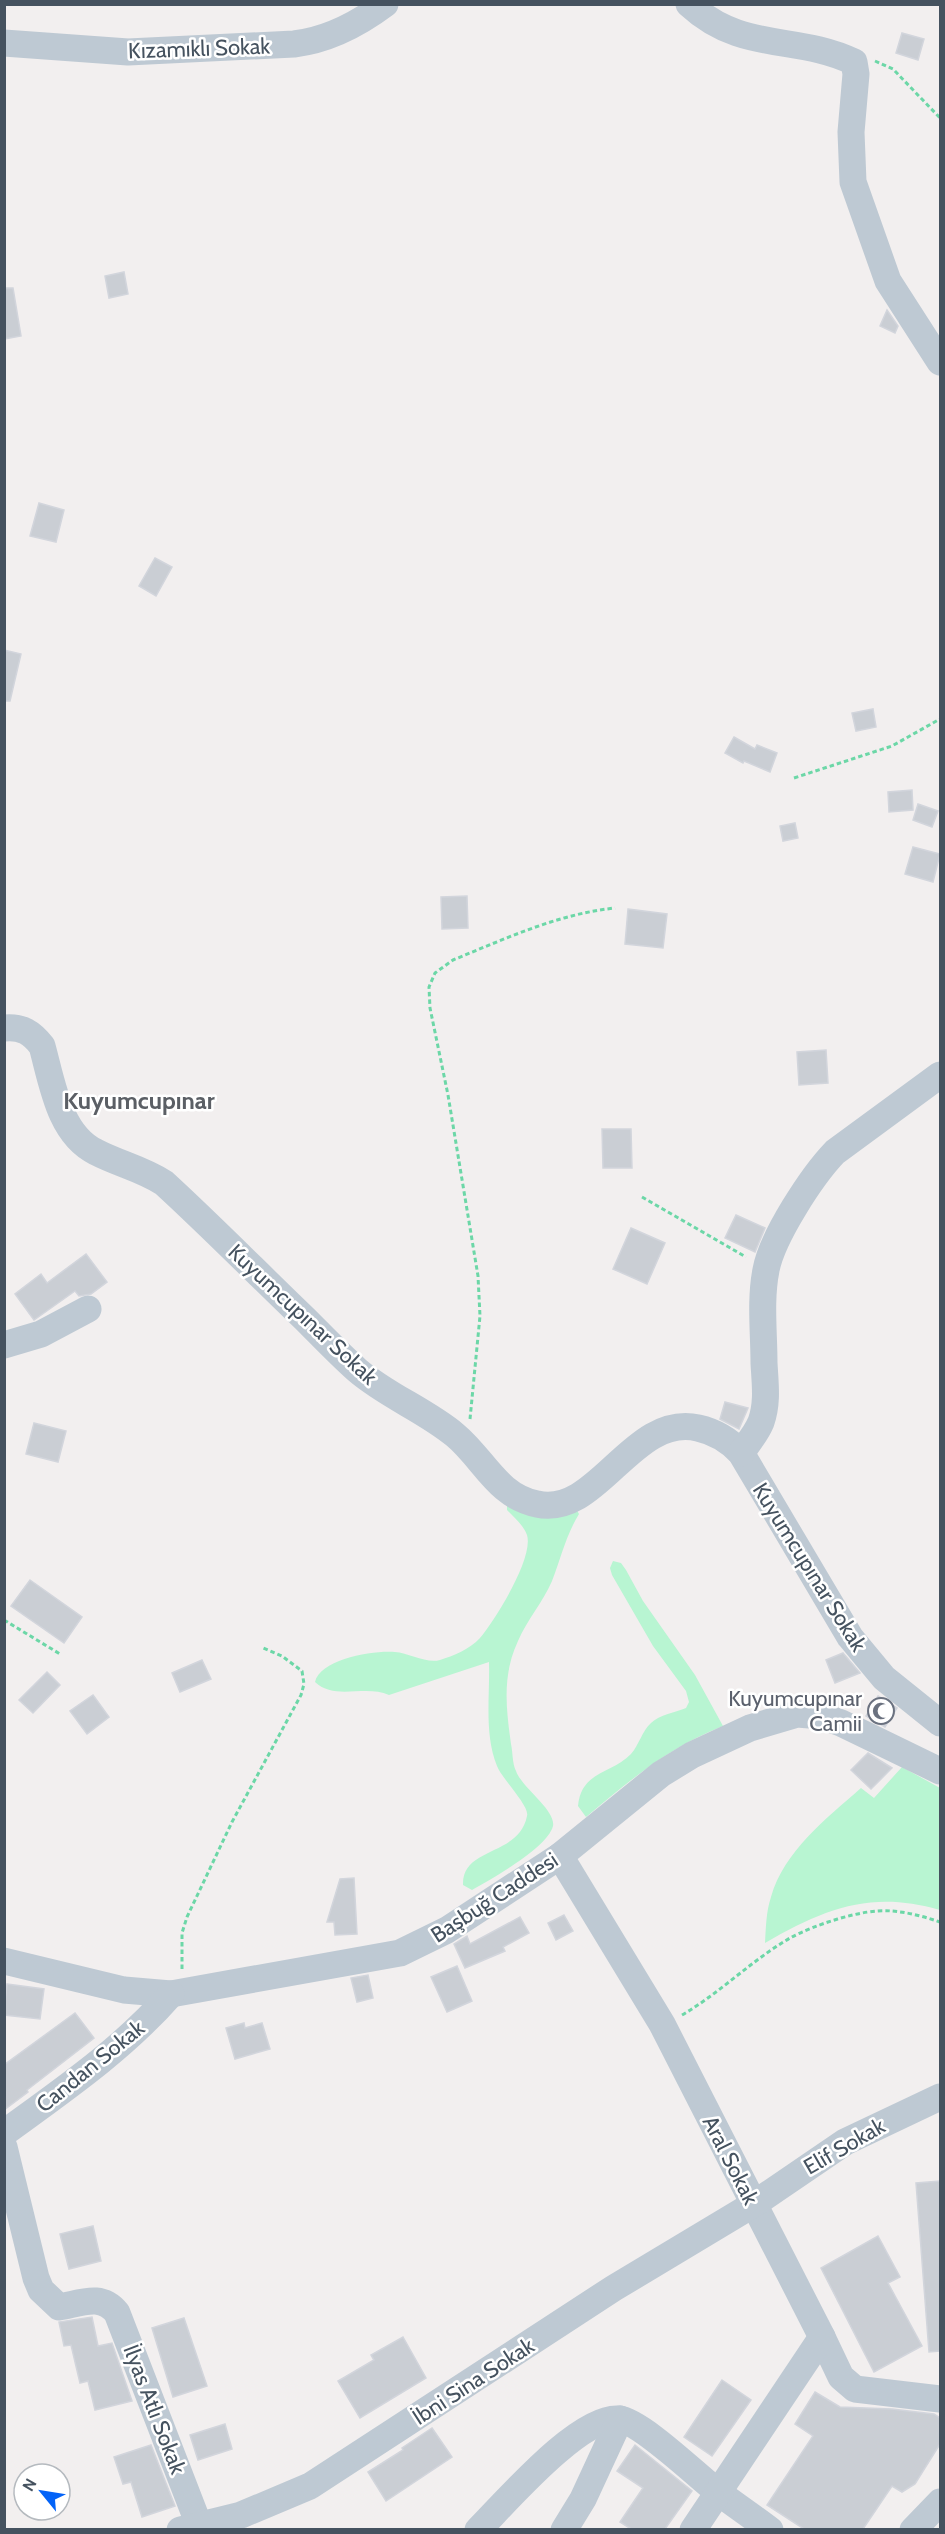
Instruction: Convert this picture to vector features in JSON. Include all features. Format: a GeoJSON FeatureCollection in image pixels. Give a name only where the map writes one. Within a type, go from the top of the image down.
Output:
{"type":"FeatureCollection","features":[{"type":"Feature","properties":{"kind":"street","name":"Kızamıklı Sokak"},"geometry":{"type":"LineString","coordinates":[[4,43],[128,52],[294,44],[316,41],[344,30],[385,4]]}},
{"type":"Feature","properties":{"kind":"street"},"geometry":{"type":"LineString","coordinates":[[689,4],[712,22],[729,31],[752,39],[807,48],[854,62],[856,74],[850,160],[853,182],[888,281],[940,362]]}},
{"type":"Feature","properties":{"kind":"street","name":"Kuyumcupınar Sokak"},"geometry":{"type":"LineString","coordinates":[[4,1028],[22,1029],[36,1038],[42,1046],[64,1118],[84,1144],[101,1155],[143,1170],[164,1183],[357,1370],[396,1398],[442,1424],[468,1446],[508,1493],[544,1506],[571,1500],[646,1441],[676,1427],[690,1426],[708,1430],[722,1437],[741,1453],[856,1645],[884,1678],[940,1723]]}},
{"type":"Feature","properties":{"kind":"street"},"geometry":{"type":"LineString","coordinates":[[741,1453],[760,1423],[766,1399],[764,1330],[766,1269],[791,1212],[824,1163],[850,1140],[903,1104],[940,1075]]}},
{"type":"Feature","properties":{"kind":"street"},"geometry":{"type":"LineString","coordinates":[[4,1345],[41,1334],[88,1309]]}},
{"type":"Feature","properties":{"kind":"street","name":"Başbuğ Caddesi"},"geometry":{"type":"LineString","coordinates":[[4,1961],[124,1990],[177,1993],[400,1953],[447,1930],[560,1856],[662,1774],[692,1755],[750,1728],[797,1714],[822,1716],[841,1723],[940,1771]]}},
{"type":"Feature","properties":{"kind":"street","name":"Aral Sokak"},"geometry":{"type":"LineString","coordinates":[[560,1856],[662,2024],[822,2337],[840,2377],[855,2389],[940,2399]]}},
{"type":"Feature","properties":{"kind":"street","name":"Candan Sokak"},"geometry":{"type":"LineString","coordinates":[[4,2133],[123,2042],[177,1993]]}},
{"type":"Feature","properties":{"kind":"street","name":"Elif Sokak"},"geometry":{"type":"LineString","coordinates":[[754,2204],[845,2142],[940,2097]]}},
{"type":"Feature","properties":{"kind":"street","name":"İlyas Atlı Sokak"},"geometry":{"type":"LineString","coordinates":[[4,2147],[36,2278],[41,2290],[59,2307],[101,2300],[111,2306],[122,2321],[190,2527]]}},
{"type":"Feature","properties":{"kind":"street","name":"İbni Sina Sokak"},"geometry":{"type":"LineString","coordinates":[[190,2527],[241,2515],[310,2487],[614,2288],[754,2204]]}},
{"type":"Feature","properties":{"kind":"street"},"geometry":{"type":"LineString","coordinates":[[693,2529],[822,2337]]}},
{"type":"Feature","properties":{"kind":"street"},"geometry":{"type":"LineString","coordinates":[[564,2529],[583,2499],[620,2419]]}},
{"type":"Feature","properties":{"kind":"street"},"geometry":{"type":"LineString","coordinates":[[478,2529],[578,2433],[600,2422],[620,2419],[639,2428],[719,2492],[770,2529]]}},
{"type":"Feature","properties":{"kind":"street"},"geometry":{"type":"LineString","coordinates":[[913,2529],[940,2502]]}},
{"type":"Feature","properties":{"kind":"path"},"geometry":{"type":"LineString","coordinates":[[854,62],[871,60],[893,69],[940,118]]}},
{"type":"Feature","properties":{"kind":"path"},"geometry":{"type":"LineString","coordinates":[[794,777],[892,746],[940,719]]}},
{"type":"Feature","properties":{"kind":"path"},"geometry":{"type":"LineString","coordinates":[[468,1446],[480,1316],[478,1276],[448,1095],[430,1008],[431,979],[443,966],[453,960],[543,923],[585,911],[615,908]]}},
{"type":"Feature","properties":{"kind":"path"},"geometry":{"type":"LineString","coordinates":[[642,1197],[766,1269]]}},
{"type":"Feature","properties":{"kind":"path"},"geometry":{"type":"LineString","coordinates":[[4,1620],[60,1654]]}},
{"type":"Feature","properties":{"kind":"path"},"geometry":{"type":"LineString","coordinates":[[177,1993],[182,1934],[187,1917],[232,1822],[302,1695],[304,1684],[302,1671],[282,1656],[263,1648]]}},
{"type":"Feature","properties":{"kind":"path"},"geometry":{"type":"LineString","coordinates":[[662,2024],[702,2004],[767,1954],[810,1929],[870,1912],[890,1910],[940,1922]]}},
{"type":"Feature","properties":{"kind":"green space"},"geometry":{"type":"Polygon","coordinates":[[[507,1505],[575,1507],[579,1514],[567,1538],[552,1581],[518,1641],[507,1679],[508,1718],[515,1768],[519,1778],[549,1813],[553,1826],[549,1834],[530,1853],[472,1890],[463,1885],[465,1873],[471,1864],[513,1839],[522,1829],[527,1816],[524,1806],[497,1766],[490,1741],[489,1662],[389,1695],[370,1691],[341,1692],[323,1688],[315,1682],[319,1674],[327,1667],[349,1658],[395,1652],[435,1661],[456,1654],[476,1642],[487,1629],[512,1588],[528,1545],[527,1535],[507,1510],[507,1505]]]}},
{"type":"Feature","properties":{"kind":"green space"},"geometry":{"type":"Polygon","coordinates":[[[613,1561],[621,1563],[626,1570],[643,1601],[695,1675],[723,1726],[684,1744],[667,1755],[635,1777],[586,1817],[578,1806],[580,1795],[591,1779],[631,1754],[645,1730],[654,1720],[686,1708],[689,1702],[686,1691],[653,1646],[612,1575],[610,1568],[613,1561]]]}},
{"type":"Feature","properties":{"kind":"green space"},"geometry":{"type":"Polygon","coordinates":[[[902,1767],[940,1788],[940,1910],[915,1904],[892,1902],[871,1902],[849,1906],[808,1920],[765,1943],[771,1897],[777,1880],[796,1850],[861,1788],[874,1798],[902,1767]]]}},
{"type":"Feature","properties":{"kind":"building"},"geometry":{"type":"Polygon","coordinates":[[[902,33],[924,39],[918,60],[896,53],[902,33]]]}},
{"type":"Feature","properties":{"kind":"building"},"geometry":{"type":"Polygon","coordinates":[[[124,272],[128,294],[109,298],[105,276],[124,272]]]}},
{"type":"Feature","properties":{"kind":"building"},"geometry":{"type":"Polygon","coordinates":[[[4,288],[13,288],[21,336],[4,339],[4,288]]]}},
{"type":"Feature","properties":{"kind":"building"},"geometry":{"type":"Polygon","coordinates":[[[887,310],[898,326],[895,333],[880,326],[887,310]]]}},
{"type":"Feature","properties":{"kind":"building"},"geometry":{"type":"Polygon","coordinates":[[[39,503],[64,510],[56,542],[30,536],[39,503]]]}},
{"type":"Feature","properties":{"kind":"building"},"geometry":{"type":"Polygon","coordinates":[[[155,558],[172,567],[156,596],[139,586],[155,558]]]}},
{"type":"Feature","properties":{"kind":"building"},"geometry":{"type":"Polygon","coordinates":[[[4,650],[21,654],[10,701],[4,701],[4,650]]]}},
{"type":"Feature","properties":{"kind":"building"},"geometry":{"type":"Polygon","coordinates":[[[873,709],[876,727],[856,731],[852,713],[873,709]]]}},
{"type":"Feature","properties":{"kind":"building"},"geometry":{"type":"Polygon","coordinates":[[[734,737],[755,749],[757,745],[777,753],[770,772],[744,761],[743,763],[725,753],[734,737]]]}},
{"type":"Feature","properties":{"kind":"building"},"geometry":{"type":"Polygon","coordinates":[[[912,790],[913,810],[889,812],[888,792],[912,790]]]}},
{"type":"Feature","properties":{"kind":"building"},"geometry":{"type":"Polygon","coordinates":[[[918,804],[938,811],[932,827],[913,820],[918,804]]]}},
{"type":"Feature","properties":{"kind":"building"},"geometry":{"type":"Polygon","coordinates":[[[795,823],[798,838],[783,841],[780,826],[795,823]]]}},
{"type":"Feature","properties":{"kind":"building"},"geometry":{"type":"Polygon","coordinates":[[[913,847],[940,854],[933,882],[905,874],[913,847]]]}},
{"type":"Feature","properties":{"kind":"building"},"geometry":{"type":"Polygon","coordinates":[[[467,896],[468,928],[442,929],[441,897],[467,896]]]}},
{"type":"Feature","properties":{"kind":"building"},"geometry":{"type":"Polygon","coordinates":[[[628,909],[667,914],[663,948],[625,944],[628,909]]]}},
{"type":"Feature","properties":{"kind":"building"},"geometry":{"type":"Polygon","coordinates":[[[826,1050],[828,1083],[799,1085],[797,1052],[826,1050]]]}},
{"type":"Feature","properties":{"kind":"building"},"geometry":{"type":"Polygon","coordinates":[[[602,1129],[631,1129],[632,1168],[603,1168],[602,1129]]]}},
{"type":"Feature","properties":{"kind":"building"},"geometry":{"type":"Polygon","coordinates":[[[736,1215],[765,1228],[755,1252],[725,1238],[736,1215]]]}},
{"type":"Feature","properties":{"kind":"building"},"geometry":{"type":"Polygon","coordinates":[[[631,1228],[665,1243],[647,1284],[613,1269],[631,1228]]]}},
{"type":"Feature","properties":{"kind":"building"},"geometry":{"type":"Polygon","coordinates":[[[86,1254],[107,1282],[91,1294],[79,1296],[75,1291],[34,1320],[15,1294],[41,1274],[47,1283],[86,1254]]]}},
{"type":"Feature","properties":{"kind":"building"},"geometry":{"type":"Polygon","coordinates":[[[725,1402],[748,1408],[739,1429],[720,1419],[725,1402]]]}},
{"type":"Feature","properties":{"kind":"building"},"geometry":{"type":"Polygon","coordinates":[[[34,1423],[66,1431],[58,1462],[26,1454],[34,1423]]]}},
{"type":"Feature","properties":{"kind":"building"},"geometry":{"type":"Polygon","coordinates":[[[30,1580],[82,1617],[64,1643],[11,1606],[30,1580]]]}},
{"type":"Feature","properties":{"kind":"building"},"geometry":{"type":"Polygon","coordinates":[[[843,1653],[860,1673],[835,1683],[826,1660],[843,1653]]]}},
{"type":"Feature","properties":{"kind":"building"},"geometry":{"type":"Polygon","coordinates":[[[202,1660],[211,1679],[180,1692],[172,1673],[202,1660]]]}},
{"type":"Feature","properties":{"kind":"building"},"geometry":{"type":"Polygon","coordinates":[[[47,1672],[60,1685],[33,1713],[19,1700],[47,1672]]]}},
{"type":"Feature","properties":{"kind":"building"},"geometry":{"type":"Polygon","coordinates":[[[93,1695],[109,1717],[87,1734],[70,1711],[93,1695]]]}},
{"type":"Feature","properties":{"kind":"building","name":"Kuyumcupınar Camii"},"geometry":{"type":"Polygon","coordinates":[[[878,1696],[897,1708],[885,1727],[866,1716],[878,1696]]]}},
{"type":"Feature","properties":{"kind":"building"},"geometry":{"type":"Polygon","coordinates":[[[868,1753],[892,1768],[871,1789],[851,1770],[868,1753]]]}},
{"type":"Feature","properties":{"kind":"building"},"geometry":{"type":"Polygon","coordinates":[[[354,1878],[357,1934],[335,1935],[334,1922],[327,1922],[340,1879],[354,1878]]]}},
{"type":"Feature","properties":{"kind":"building"},"geometry":{"type":"Polygon","coordinates":[[[564,1915],[573,1931],[556,1940],[548,1923],[564,1915]]]}},
{"type":"Feature","properties":{"kind":"building"},"geometry":{"type":"Polygon","coordinates":[[[520,1917],[529,1933],[503,1947],[505,1951],[465,1968],[454,1944],[467,1936],[470,1944],[520,1917]]]}},
{"type":"Feature","properties":{"kind":"building"},"geometry":{"type":"Polygon","coordinates":[[[457,1966],[472,2001],[447,2012],[431,1977],[457,1966]]]}},
{"type":"Feature","properties":{"kind":"building"},"geometry":{"type":"Polygon","coordinates":[[[368,1975],[373,1998],[357,2002],[351,1978],[368,1975]]]}},
{"type":"Feature","properties":{"kind":"building"},"geometry":{"type":"Polygon","coordinates":[[[7,1984],[44,1989],[40,2019],[4,2015],[7,1984]]]}},
{"type":"Feature","properties":{"kind":"building"},"geometry":{"type":"Polygon","coordinates":[[[75,2013],[94,2038],[4,2110],[4,2065],[75,2013]]]}},
{"type":"Feature","properties":{"kind":"building"},"geometry":{"type":"Polygon","coordinates":[[[244,2023],[245,2028],[262,2023],[270,2049],[235,2059],[226,2028],[244,2023]]]}},
{"type":"Feature","properties":{"kind":"building"},"geometry":{"type":"Polygon","coordinates":[[[940,2181],[940,2351],[929,2352],[916,2183],[940,2181]]]}},
{"type":"Feature","properties":{"kind":"building"},"geometry":{"type":"Polygon","coordinates":[[[93,2226],[101,2261],[69,2269],[60,2234],[93,2226]]]}},
{"type":"Feature","properties":{"kind":"building"},"geometry":{"type":"Polygon","coordinates":[[[878,2236],[900,2277],[888,2283],[922,2346],[874,2372],[821,2268],[878,2236]]]}},
{"type":"Feature","properties":{"kind":"building"},"geometry":{"type":"Polygon","coordinates":[[[92,2317],[98,2346],[112,2343],[132,2401],[95,2410],[88,2381],[80,2383],[71,2345],[64,2346],[59,2322],[92,2317]]]}},
{"type":"Feature","properties":{"kind":"building"},"geometry":{"type":"Polygon","coordinates":[[[184,2318],[207,2386],[173,2397],[152,2328],[184,2318]]]}},
{"type":"Feature","properties":{"kind":"building"},"geometry":{"type":"Polygon","coordinates":[[[403,2337],[426,2378],[360,2418],[338,2381],[374,2360],[371,2355],[403,2337]]]}},
{"type":"Feature","properties":{"kind":"building"},"geometry":{"type":"Polygon","coordinates":[[[722,2380],[751,2400],[712,2456],[684,2437],[722,2380]]]}},
{"type":"Feature","properties":{"kind":"building"},"geometry":{"type":"Polygon","coordinates":[[[815,2392],[840,2407],[892,2409],[934,2414],[940,2418],[940,2444],[915,2484],[902,2492],[892,2486],[863,2529],[804,2529],[767,2505],[813,2436],[795,2424],[815,2392]]]}},
{"type":"Feature","properties":{"kind":"building"},"geometry":{"type":"Polygon","coordinates":[[[225,2424],[232,2449],[198,2460],[190,2435],[225,2424]]]}},
{"type":"Feature","properties":{"kind":"building"},"geometry":{"type":"Polygon","coordinates":[[[432,2428],[452,2457],[386,2501],[368,2472],[432,2428]]]}},
{"type":"Feature","properties":{"kind":"building"},"geometry":{"type":"Polygon","coordinates":[[[151,2445],[175,2506],[142,2517],[131,2482],[123,2484],[114,2457],[151,2445]]]}},
{"type":"Feature","properties":{"kind":"building"},"geometry":{"type":"Polygon","coordinates":[[[635,2445],[692,2491],[665,2529],[631,2529],[620,2522],[643,2488],[617,2471],[635,2445]]]}},
{"type":"Feature","properties":{"kind":"place","name":"Kuyumcupınar Camii"},"geometry":{"type":"Point","coordinates":[881,1711]}},
{"type":"Feature","properties":{"kind":"district","name":"Kuyumcupınar"},"geometry":{"type":"Point","coordinates":[139,1101]}}]}
